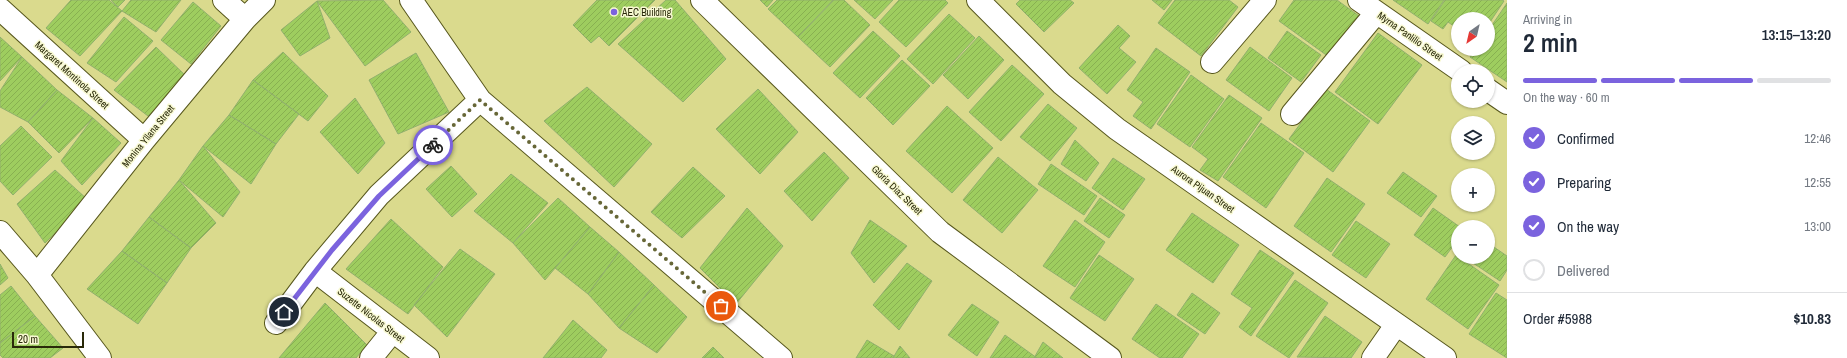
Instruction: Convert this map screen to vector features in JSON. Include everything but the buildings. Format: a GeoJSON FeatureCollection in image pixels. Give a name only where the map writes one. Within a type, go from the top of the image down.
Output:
{"type":"FeatureCollection","features":[{"type":"Feature","properties":{"kind":"street"},"geometry":{"type":"LineString","coordinates":[[224,0],[245,19]]}},
{"type":"Feature","properties":{"kind":"street","name":"Monina Yllana Street"},"geometry":{"type":"LineString","coordinates":[[38,275],[144,140],[245,19],[264,0]]}},
{"type":"Feature","properties":{"kind":"street"},"geometry":{"type":"LineString","coordinates":[[411,0],[480,100],[781,358]]}},
{"type":"Feature","properties":{"kind":"street","name":"Gloria Diaz Street"},"geometry":{"type":"LineString","coordinates":[[702,0],[940,232],[1110,358]]}},
{"type":"Feature","properties":{"kind":"street","name":"Aurora Pijuan Street"},"geometry":{"type":"LineString","coordinates":[[978,0],[1062,84],[1117,129],[1445,358]]}},
{"type":"Feature","properties":{"kind":"street"},"geometry":{"type":"LineString","coordinates":[[1212,62],[1265,0]]}},
{"type":"Feature","properties":{"kind":"street"},"geometry":{"type":"LineString","coordinates":[[1292,114],[1368,6]]}},
{"type":"Feature","properties":{"kind":"street","name":"Myrna Panlilio Street"},"geometry":{"type":"LineString","coordinates":[[1368,6],[1451,64]]}},
{"type":"Feature","properties":{"kind":"street","name":"Margaret Montinola Street"},"geometry":{"type":"LineString","coordinates":[[0,9],[144,140]]}},
{"type":"Feature","properties":{"kind":"street"},"geometry":{"type":"LineString","coordinates":[[1495,95],[1507,103]]}},
{"type":"Feature","properties":{"kind":"street"},"geometry":{"type":"LineString","coordinates":[[276,323],[315,271],[379,196],[480,100]]}},
{"type":"Feature","properties":{"kind":"street"},"geometry":{"type":"LineString","coordinates":[[0,232],[38,275],[100,358]]}},
{"type":"Feature","properties":{"kind":"street","name":"Suzette Nicolas Street"},"geometry":{"type":"LineString","coordinates":[[315,271],[392,332],[428,358]]}},
{"type":"Feature","properties":{"kind":"street"},"geometry":{"type":"LineString","coordinates":[[1373,358],[1396,325]]}},
{"type":"Feature","properties":{"kind":"street"},"geometry":{"type":"LineString","coordinates":[[371,358],[392,332]]}},
{"type":"Feature","properties":{"kind":"way so far"},"geometry":{"type":"LineString","coordinates":[[433,145],[480,100],[721,306]]}},
{"type":"Feature","properties":{"kind":"place","name":"AEC Building"},"geometry":{"type":"Point","coordinates":[614,12]}},
{"type":"Feature","properties":{"kind":"route"},"geometry":{"type":"LineString","coordinates":[[284,312],[332,250],[379,196],[433,145]]}}]}
